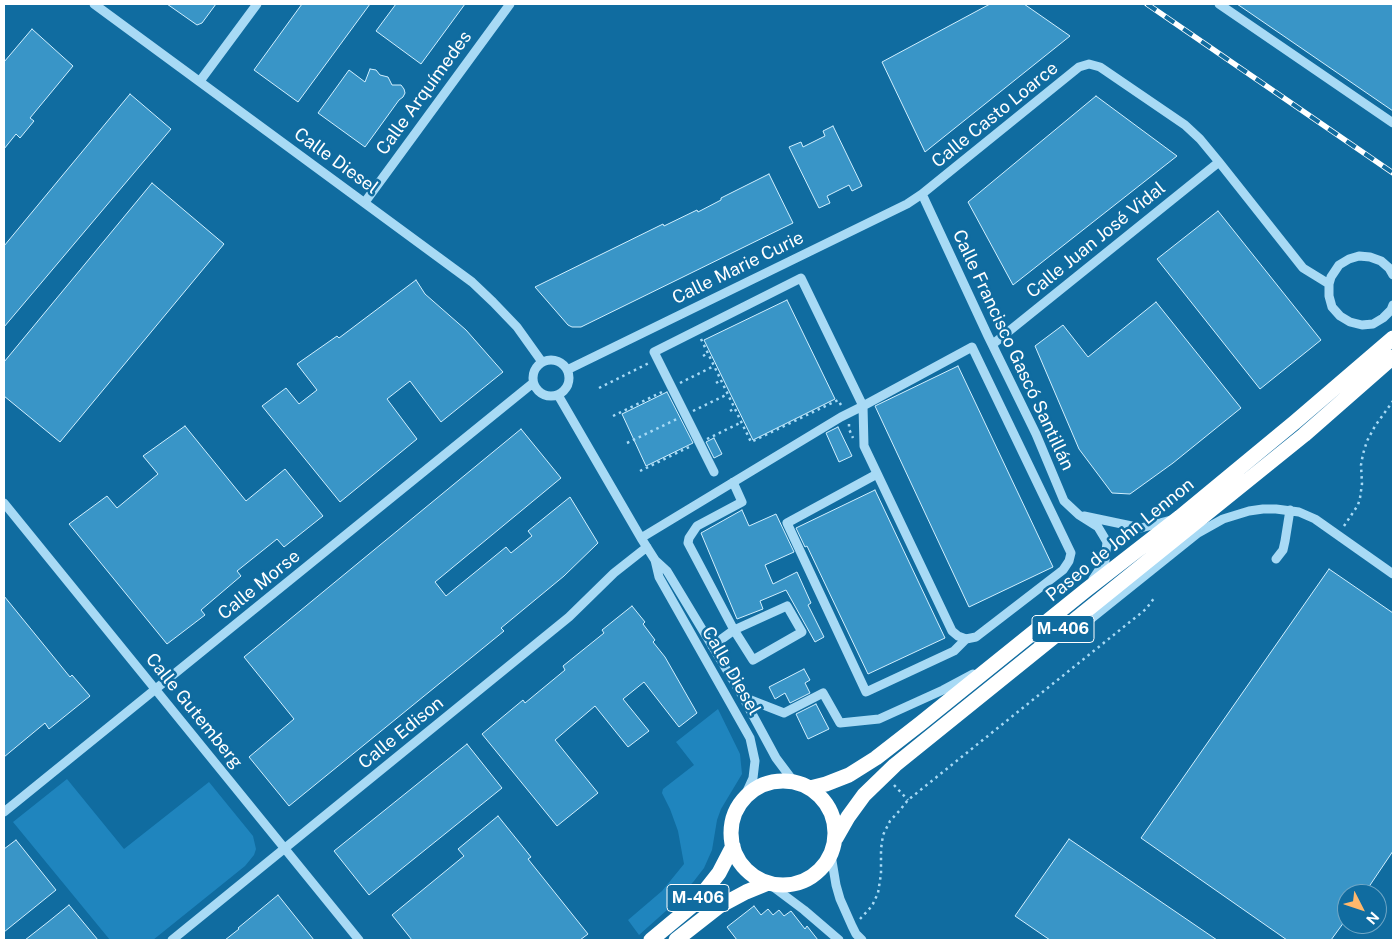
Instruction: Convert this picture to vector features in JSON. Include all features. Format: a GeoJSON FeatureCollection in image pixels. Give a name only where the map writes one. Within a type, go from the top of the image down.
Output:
{"type":"FeatureCollection","features":[{"type":"Feature","properties":{"kind":"highway","name":"Paseo de John Lennon"},"geometry":{"type":"LineString","coordinates":[[810,788],[850,775],[876,758],[1180,517],[1393,338]]}},
{"type":"Feature","properties":{"kind":"highway","name":"Paseo de John Lennon"},"geometry":{"type":"LineString","coordinates":[[836,838],[848,816],[864,795],[895,765],[1304,435],[1393,357]]}},
{"type":"Feature","properties":{"kind":"highway","name":"M-406"},"geometry":{"type":"LineString","coordinates":[[776,782],[794,782],[810,788],[821,796],[829,807],[835,822],[836,838],[831,855],[819,872],[806,881],[781,886],[768,884],[752,876],[737,857],[732,846],[732,823],[742,802],[760,786],[776,782]]}},
{"type":"Feature","properties":{"kind":"highway","name":"M-406"},"geometry":{"type":"LineString","coordinates":[[652,940],[673,923],[698,898],[718,873],[732,846]]}},
{"type":"Feature","properties":{"kind":"highway","name":"M-406"},"geometry":{"type":"LineString","coordinates":[[676,940],[718,907],[746,892],[768,884]]}},
{"type":"Feature","properties":{"kind":"street","name":"Calle Diesel"},"geometry":{"type":"LineString","coordinates":[[94,4],[472,282],[517,327],[542,362]]}},
{"type":"Feature","properties":{"kind":"street"},"geometry":{"type":"LineString","coordinates":[[200,81],[257,4]]}},
{"type":"Feature","properties":{"kind":"street","name":"Calle Arquímedes"},"geometry":{"type":"LineString","coordinates":[[365,202],[510,4]]}},
{"type":"Feature","properties":{"kind":"street"},"geometry":{"type":"LineString","coordinates":[[1219,4],[1393,123]]}},
{"type":"Feature","properties":{"kind":"street","name":"Calle Casto Loarce"},"geometry":{"type":"LineString","coordinates":[[922,194],[1079,67],[1089,64],[1100,67],[1185,125],[1200,139],[1219,162]]}},
{"type":"Feature","properties":{"kind":"street"},"geometry":{"type":"LineString","coordinates":[[1219,162],[1303,268],[1329,284]]}},
{"type":"Feature","properties":{"kind":"street","name":"Calle Juan José Vidal"},"geometry":{"type":"LineString","coordinates":[[993,344],[1219,162]]}},
{"type":"Feature","properties":{"kind":"street","name":"Calle Francisco Gascó Santillán"},"geometry":{"type":"LineString","coordinates":[[922,194],[1036,434],[1064,501],[1079,515],[1098,528],[1107,542],[1105,561],[1086,590]]}},
{"type":"Feature","properties":{"kind":"street","name":"Calle Marie Curie"},"geometry":{"type":"LineString","coordinates":[[568,370],[907,204],[922,194]]}},
{"type":"Feature","properties":{"kind":"street"},"geometry":{"type":"LineString","coordinates":[[1393,275],[1389,268],[1381,261],[1359,256],[1339,265],[1329,284],[1329,296],[1332,307],[1340,316],[1350,322],[1362,325],[1373,324],[1383,318],[1393,305]]}},
{"type":"Feature","properties":{"kind":"street"},"geometry":{"type":"LineString","coordinates":[[641,538],[846,415],[863,406],[972,347],[1071,553],[1069,561],[1063,570],[976,637],[966,638],[958,636],[952,631],[864,446],[863,406],[801,278],[654,352],[714,472]]}},
{"type":"Feature","properties":{"kind":"street"},"geometry":{"type":"LineString","coordinates":[[556,361],[563,364],[568,370],[569,382],[567,387],[558,395],[546,396],[536,389],[533,383],[534,371],[542,362],[556,361]]}},
{"type":"Feature","properties":{"kind":"street","name":"Calle Morse"},"geometry":{"type":"LineString","coordinates":[[4,812],[533,383]]}},
{"type":"Feature","properties":{"kind":"street","name":"Calle Diesel"},"geometry":{"type":"LineString","coordinates":[[558,395],[641,538],[655,560],[667,571],[743,697],[776,758],[794,782]]}},
{"type":"Feature","properties":{"kind":"street"},"geometry":{"type":"LineString","coordinates":[[877,474],[787,523],[866,692],[954,651],[966,638]]}},
{"type":"Feature","properties":{"kind":"street"},"geometry":{"type":"LineString","coordinates":[[712,646],[734,630],[787,606],[802,632],[753,660],[734,630],[688,543],[697,526],[742,502],[733,482]]}},
{"type":"Feature","properties":{"kind":"street","name":"Calle Gutemberg"},"geometry":{"type":"LineString","coordinates":[[4,503],[359,940]]}},
{"type":"Feature","properties":{"kind":"street"},"geometry":{"type":"LineString","coordinates":[[1034,653],[1092,618],[1198,533],[1214,523],[1238,513],[1262,509],[1299,512],[1315,519],[1393,574]]}},
{"type":"Feature","properties":{"kind":"street"},"geometry":{"type":"LineString","coordinates":[[1276,559],[1283,550],[1290,510]]}},
{"type":"Feature","properties":{"kind":"street"},"geometry":{"type":"LineString","coordinates":[[1079,515],[1141,528],[1180,517]]}},
{"type":"Feature","properties":{"kind":"street","name":"Calle Edison"},"geometry":{"type":"LineString","coordinates":[[172,940],[569,617],[614,573],[647,547]]}},
{"type":"Feature","properties":{"kind":"street","name":"Calle Diesel"},"geometry":{"type":"LineString","coordinates":[[655,560],[659,577],[750,738],[755,761],[753,778],[742,802]]}},
{"type":"Feature","properties":{"kind":"street"},"geometry":{"type":"LineString","coordinates":[[743,697],[784,713],[824,693],[840,723],[880,719],[943,690],[1004,657]]}},
{"type":"Feature","properties":{"kind":"street"},"geometry":{"type":"LineString","coordinates":[[831,855],[840,899],[856,934],[862,940]]}},
{"type":"Feature","properties":{"kind":"street"},"geometry":{"type":"LineString","coordinates":[[768,884],[804,910],[840,940]]}},
{"type":"Feature","properties":{"kind":"path"},"geometry":{"type":"LineString","coordinates":[[701,339],[752,442],[838,400],[849,422],[848,429],[856,445]]}},
{"type":"Feature","properties":{"kind":"path"},"geometry":{"type":"LineString","coordinates":[[703,356],[708,353]]}},
{"type":"Feature","properties":{"kind":"path"},"geometry":{"type":"LineString","coordinates":[[599,388],[658,359]]}},
{"type":"Feature","properties":{"kind":"path"},"geometry":{"type":"LineString","coordinates":[[716,383],[722,380]]}},
{"type":"Feature","properties":{"kind":"path"},"geometry":{"type":"LineString","coordinates":[[1341,530],[1358,505],[1362,491],[1363,454],[1367,441],[1393,401]]}},
{"type":"Feature","properties":{"kind":"path"},"geometry":{"type":"LineString","coordinates":[[730,411],[735,408]]}},
{"type":"Feature","properties":{"kind":"path"},"geometry":{"type":"LineString","coordinates":[[857,922],[872,906],[878,893],[881,874],[881,849],[884,835],[890,822],[908,800],[1146,609],[1155,597]]}},
{"type":"Feature","properties":{"kind":"path"},"geometry":{"type":"LineString","coordinates":[[892,783],[908,800]]}},
{"type":"Feature","properties":{"kind":"shaded area"},"geometry":{"type":"Polygon","coordinates":[[[718,709],[740,754],[742,774],[721,809],[717,820],[712,850],[704,868],[667,910],[639,935],[628,920],[662,891],[684,864],[678,831],[662,793],[663,789],[694,765],[676,742],[718,709]]]}},
{"type":"Feature","properties":{"kind":"shaded area"},"geometry":{"type":"Polygon","coordinates":[[[67,779],[124,849],[209,782],[253,836],[256,849],[254,855],[245,866],[153,940],[110,940],[13,822],[67,779]]]}},
{"type":"Feature","properties":{"kind":"building"},"geometry":{"type":"Polygon","coordinates":[[[167,4],[216,4],[202,23],[197,25],[167,4]]]}},
{"type":"Feature","properties":{"kind":"building"},"geometry":{"type":"Polygon","coordinates":[[[302,4],[370,4],[298,102],[254,70],[302,4]]]}},
{"type":"Feature","properties":{"kind":"building"},"geometry":{"type":"Polygon","coordinates":[[[396,4],[465,4],[421,64],[376,31],[396,4]]]}},
{"type":"Feature","properties":{"kind":"building"},"geometry":{"type":"Polygon","coordinates":[[[990,4],[1024,4],[1070,36],[925,152],[882,62],[990,4]]]}},
{"type":"Feature","properties":{"kind":"building"},"geometry":{"type":"Polygon","coordinates":[[[1237,4],[1393,4],[1393,111],[1237,4]]]}},
{"type":"Feature","properties":{"kind":"building"},"geometry":{"type":"Polygon","coordinates":[[[32,29],[73,66],[30,118],[34,121],[20,138],[16,134],[4,149],[4,62],[32,29]]]}},
{"type":"Feature","properties":{"kind":"building"},"geometry":{"type":"Polygon","coordinates":[[[370,69],[376,70],[380,75],[388,77],[392,85],[401,85],[405,93],[365,147],[318,113],[349,70],[365,82],[370,69]]]}},
{"type":"Feature","properties":{"kind":"building"},"geometry":{"type":"Polygon","coordinates":[[[130,94],[171,129],[4,327],[4,246],[130,94]]]}},
{"type":"Feature","properties":{"kind":"building"},"geometry":{"type":"Polygon","coordinates":[[[1096,96],[1177,156],[1013,285],[968,202],[1096,96]]]}},
{"type":"Feature","properties":{"kind":"building"},"geometry":{"type":"Polygon","coordinates":[[[833,126],[862,186],[852,191],[849,185],[827,196],[830,203],[819,208],[789,147],[801,142],[803,147],[825,136],[823,131],[833,126]]]}},
{"type":"Feature","properties":{"kind":"building"},"geometry":{"type":"Polygon","coordinates":[[[769,174],[793,223],[581,327],[568,325],[535,287],[663,224],[664,226],[697,210],[698,212],[769,174]]]}},
{"type":"Feature","properties":{"kind":"building"},"geometry":{"type":"Polygon","coordinates":[[[152,183],[224,244],[60,442],[4,396],[4,362],[152,183]]]}},
{"type":"Feature","properties":{"kind":"building"},"geometry":{"type":"Polygon","coordinates":[[[1218,211],[1321,340],[1260,389],[1157,259],[1218,211]]]}},
{"type":"Feature","properties":{"kind":"building"},"geometry":{"type":"Polygon","coordinates":[[[416,280],[425,294],[466,330],[503,372],[441,422],[410,381],[387,399],[417,439],[340,502],[262,406],[286,388],[299,404],[317,390],[297,364],[337,336],[339,338],[416,280]]]}},
{"type":"Feature","properties":{"kind":"building"},"geometry":{"type":"Polygon","coordinates":[[[787,300],[835,399],[753,440],[704,340],[787,300]]]}},
{"type":"Feature","properties":{"kind":"building"},"geometry":{"type":"Polygon","coordinates":[[[1156,302],[1241,408],[1173,463],[1130,494],[1112,493],[1079,449],[1035,346],[1063,325],[1088,357],[1156,302]]]}},
{"type":"Feature","properties":{"kind":"building"},"geometry":{"type":"Polygon","coordinates":[[[958,366],[1053,567],[969,607],[875,406],[958,366]]]}},
{"type":"Feature","properties":{"kind":"building"},"geometry":{"type":"Polygon","coordinates":[[[667,392],[693,443],[646,466],[622,414],[667,392]]]}},
{"type":"Feature","properties":{"kind":"building"},"geometry":{"type":"Polygon","coordinates":[[[185,426],[246,501],[285,469],[323,516],[284,547],[277,539],[237,571],[241,576],[201,610],[205,615],[167,644],[69,524],[107,496],[117,508],[158,474],[143,456],[185,426]]]}},
{"type":"Feature","properties":{"kind":"building"},"geometry":{"type":"Polygon","coordinates":[[[838,427],[852,456],[839,462],[826,433],[838,427]]]}},
{"type":"Feature","properties":{"kind":"building"},"geometry":{"type":"Polygon","coordinates":[[[521,429],[561,478],[435,582],[446,596],[506,547],[511,553],[532,536],[528,531],[570,497],[598,543],[564,576],[501,628],[504,631],[289,806],[249,757],[294,719],[244,657],[521,429]]]}},
{"type":"Feature","properties":{"kind":"building"},"geometry":{"type":"Polygon","coordinates":[[[714,438],[722,454],[714,458],[706,442],[714,438]]]}},
{"type":"Feature","properties":{"kind":"building"},"geometry":{"type":"Polygon","coordinates":[[[875,490],[945,638],[868,674],[807,546],[805,547],[796,528],[875,490]]]}},
{"type":"Feature","properties":{"kind":"building"},"geometry":{"type":"Polygon","coordinates":[[[742,510],[749,526],[776,514],[794,552],[765,565],[773,584],[797,572],[811,603],[808,605],[824,637],[815,642],[786,590],[760,601],[763,609],[737,619],[701,533],[742,510]]]}},
{"type":"Feature","properties":{"kind":"building"},"geometry":{"type":"Polygon","coordinates":[[[1329,569],[1393,613],[1393,851],[1371,884],[1337,884],[1337,932],[1331,940],[1287,940],[1141,838],[1329,569]]]}},
{"type":"Feature","properties":{"kind":"building"},"geometry":{"type":"Polygon","coordinates":[[[4,596],[70,677],[72,675],[90,696],[49,729],[45,723],[4,757],[4,596]]]}},
{"type":"Feature","properties":{"kind":"building"},"geometry":{"type":"Polygon","coordinates":[[[632,606],[645,622],[643,624],[655,640],[653,642],[665,657],[697,713],[679,727],[644,682],[623,699],[649,731],[628,747],[595,706],[555,740],[598,793],[557,826],[482,734],[523,700],[525,703],[565,670],[563,666],[604,633],[602,630],[632,606]]]}},
{"type":"Feature","properties":{"kind":"building"},"geometry":{"type":"Polygon","coordinates":[[[804,669],[810,680],[805,683],[810,693],[790,703],[785,693],[775,699],[769,687],[804,669]]]}},
{"type":"Feature","properties":{"kind":"building"},"geometry":{"type":"Polygon","coordinates":[[[816,704],[829,729],[808,739],[796,714],[816,704]]]}},
{"type":"Feature","properties":{"kind":"building"},"geometry":{"type":"Polygon","coordinates":[[[467,744],[502,788],[369,895],[334,851],[467,744]]]}},
{"type":"Feature","properties":{"kind":"building"},"geometry":{"type":"Polygon","coordinates":[[[498,816],[531,857],[528,859],[588,934],[580,940],[412,940],[392,915],[464,856],[458,849],[498,816]]]}},
{"type":"Feature","properties":{"kind":"building"},"geometry":{"type":"Polygon","coordinates":[[[1069,839],[1217,940],[1050,940],[1015,916],[1069,839]]]}},
{"type":"Feature","properties":{"kind":"building"},"geometry":{"type":"Polygon","coordinates":[[[16,840],[56,890],[4,932],[4,849],[16,840]]]}},
{"type":"Feature","properties":{"kind":"building"},"geometry":{"type":"Polygon","coordinates":[[[278,895],[314,940],[225,940],[238,928],[278,895]]]}},
{"type":"Feature","properties":{"kind":"building"},"geometry":{"type":"Polygon","coordinates":[[[69,905],[98,940],[25,940],[48,922],[69,905]]]}},
{"type":"Feature","properties":{"kind":"building"},"geometry":{"type":"Polygon","coordinates":[[[754,906],[761,915],[768,909],[773,915],[779,910],[784,916],[791,911],[805,929],[807,926],[818,940],[737,940],[727,927],[754,906]]]}},
{"type":"Feature","properties":{"kind":"railway"},"geometry":{"type":"LineString","coordinates":[[1147,4],[1393,173]]}}]}
